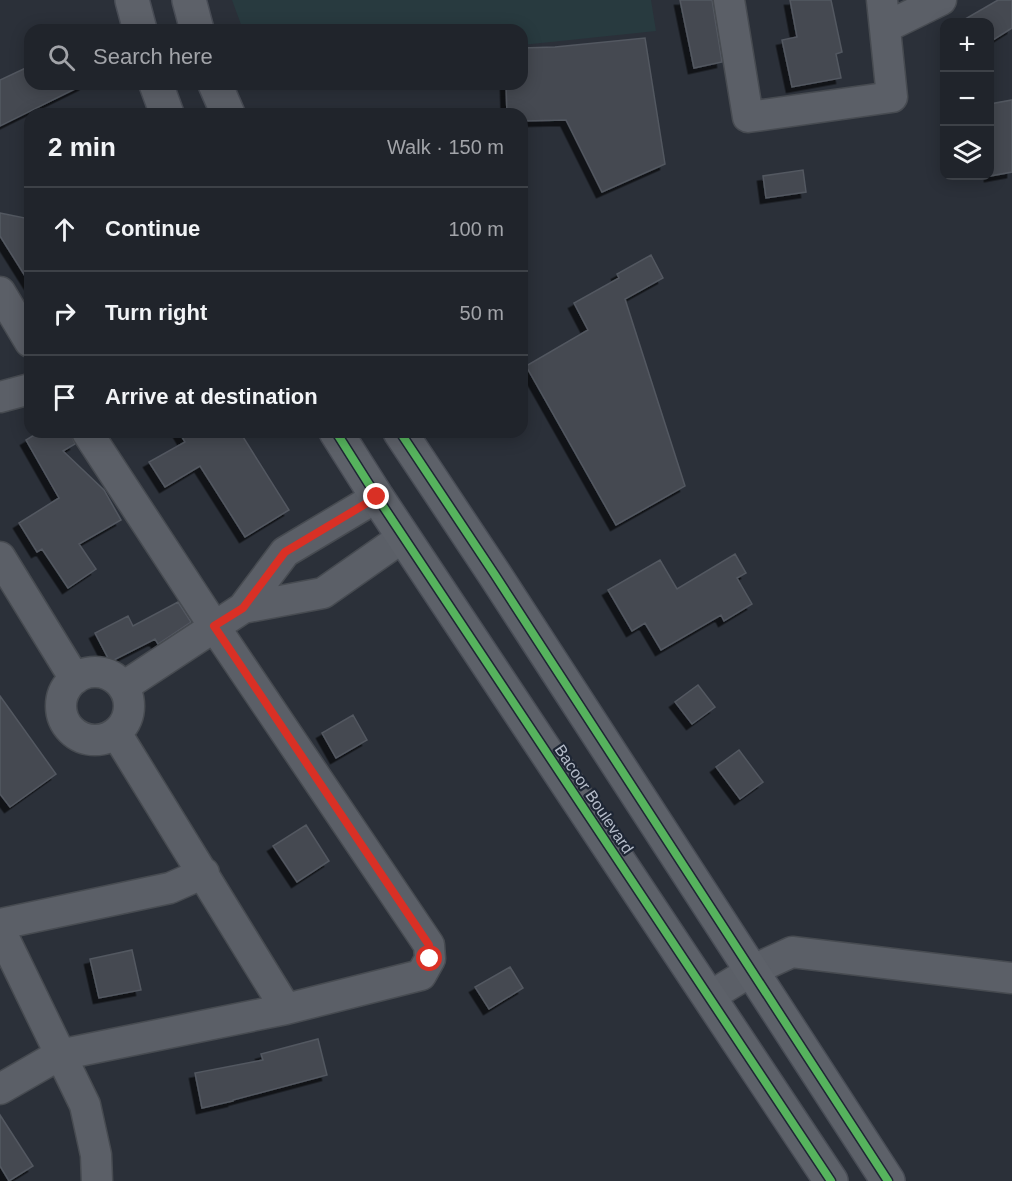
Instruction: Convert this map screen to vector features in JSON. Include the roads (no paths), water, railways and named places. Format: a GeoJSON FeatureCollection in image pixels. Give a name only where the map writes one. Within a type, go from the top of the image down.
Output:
{"type":"FeatureCollection","features":[{"type":"Feature","properties":{"kind":"main road"},"geometry":{"type":"LineString","coordinates":[[132,0],[138,24]]}},
{"type":"Feature","properties":{"kind":"main road"},"geometry":{"type":"LineString","coordinates":[[189,0],[195,24]]}},
{"type":"Feature","properties":{"kind":"main road"},"geometry":{"type":"LineString","coordinates":[[158,90],[165,108]]}},
{"type":"Feature","properties":{"kind":"main road"},"geometry":{"type":"LineString","coordinates":[[218,90],[225,108]]}},
{"type":"Feature","properties":{"kind":"main road","name":"Bacoor Boulevard"},"geometry":{"type":"LineString","coordinates":[[340,438],[403,537],[831,1181]]}},
{"type":"Feature","properties":{"kind":"main road"},"geometry":{"type":"LineString","coordinates":[[404,438],[753,970],[888,1181]]}},
{"type":"Feature","properties":{"kind":"street"},"geometry":{"type":"LineString","coordinates":[[729,0],[748,117],[892,97],[884,14],[941,0]]}},
{"type":"Feature","properties":{"kind":"street"},"geometry":{"type":"LineString","coordinates":[[0,292],[24,332]]}},
{"type":"Feature","properties":{"kind":"street"},"geometry":{"type":"LineString","coordinates":[[0,397],[24,391]]}},
{"type":"Feature","properties":{"kind":"street"},"geometry":{"type":"LineString","coordinates":[[0,1089],[59,1055],[286,1009],[421,975],[430,959],[429,945],[214,626],[91,438]]}},
{"type":"Feature","properties":{"kind":"street"},"geometry":{"type":"LineString","coordinates":[[243,608],[285,552],[377,497]]}},
{"type":"Feature","properties":{"kind":"street"},"geometry":{"type":"LineString","coordinates":[[123,687],[243,608],[323,593],[403,537]]}},
{"type":"Feature","properties":{"kind":"street"},"geometry":{"type":"LineString","coordinates":[[0,557],[75,679]]}},
{"type":"Feature","properties":{"kind":"street"},"geometry":{"type":"LineString","coordinates":[[96,672],[116,679],[123,687],[129,706],[123,726],[116,733],[107,738],[85,739],[68,727],[62,717],[62,696],[67,686],[75,679],[96,672]]}},
{"type":"Feature","properties":{"kind":"street"},"geometry":{"type":"LineString","coordinates":[[116,733],[286,1009]]}},
{"type":"Feature","properties":{"kind":"street"},"geometry":{"type":"LineString","coordinates":[[0,924],[170,888],[204,873]]}},
{"type":"Feature","properties":{"kind":"street"},"geometry":{"type":"LineString","coordinates":[[0,930],[85,1105],[96,1155],[97,1181]]}},
{"type":"Feature","properties":{"kind":"street"},"geometry":{"type":"LineString","coordinates":[[709,997],[753,970],[792,952],[1012,978]]}}]}
